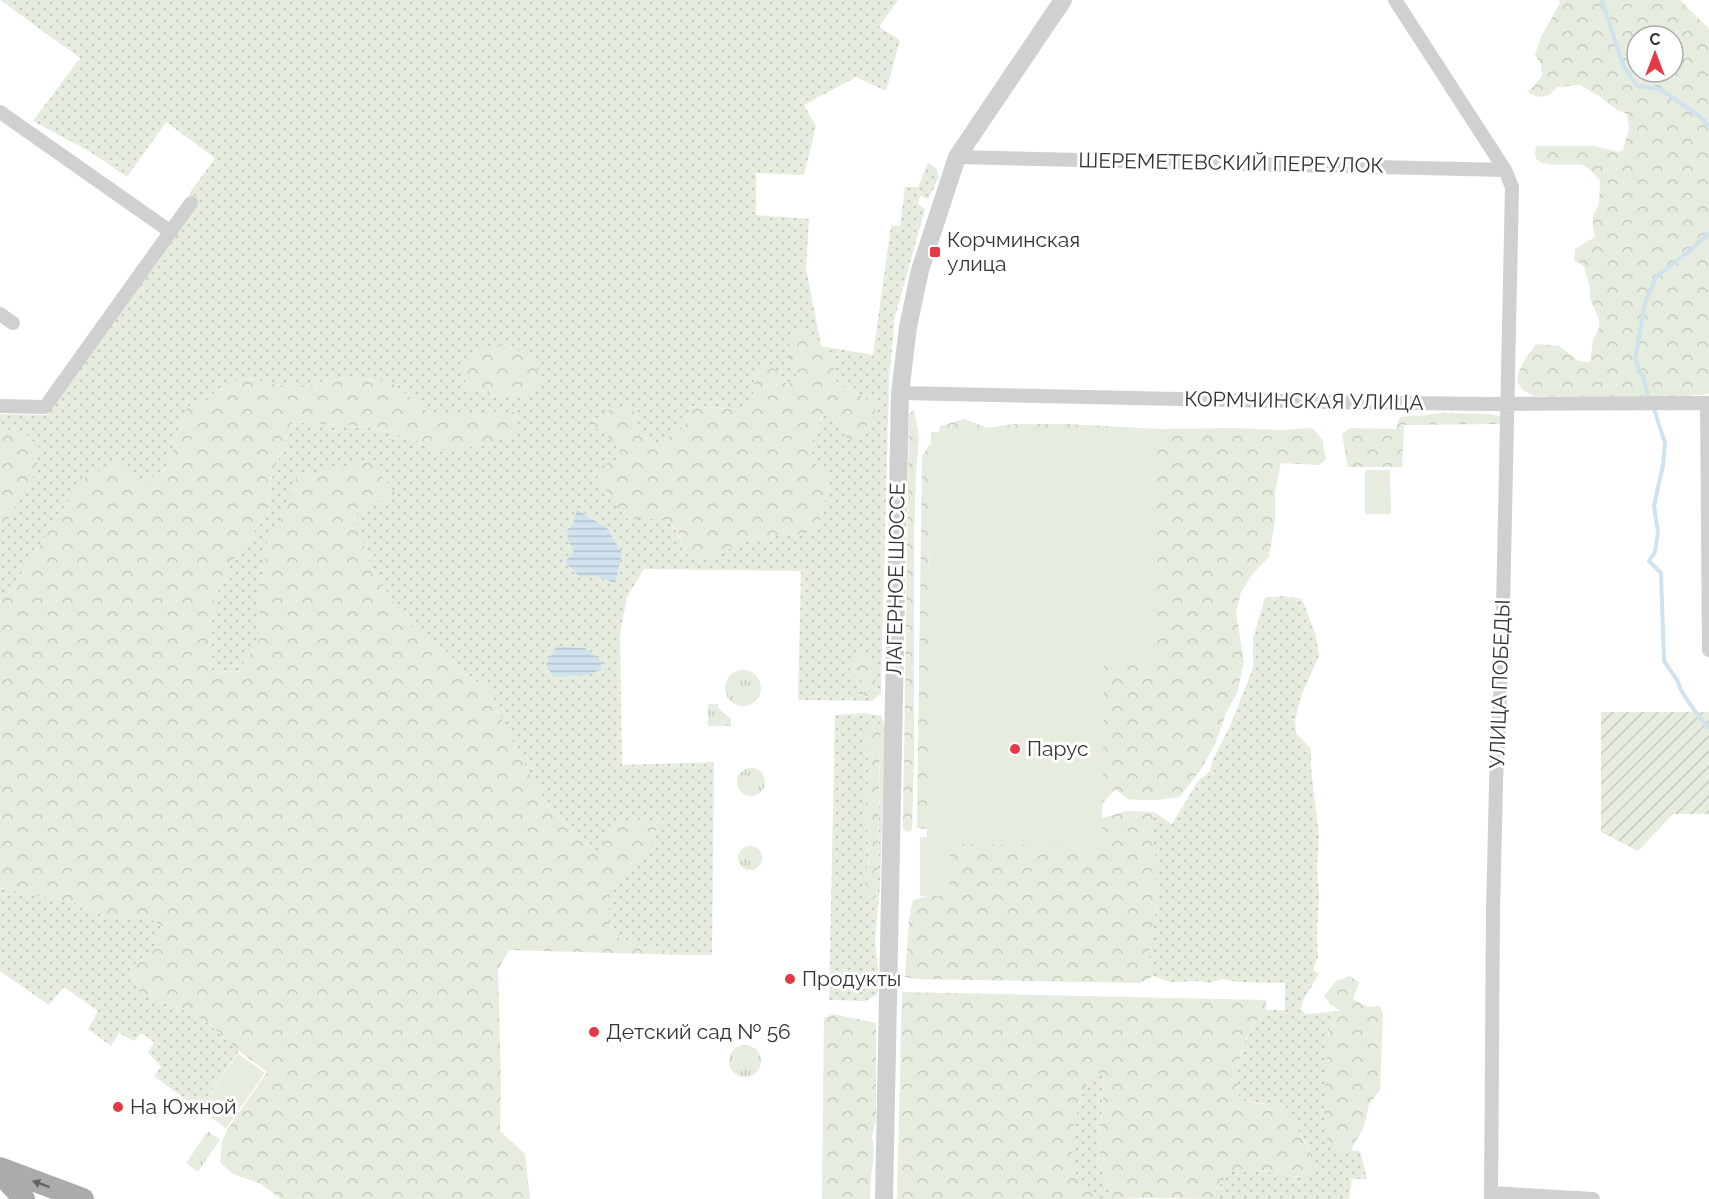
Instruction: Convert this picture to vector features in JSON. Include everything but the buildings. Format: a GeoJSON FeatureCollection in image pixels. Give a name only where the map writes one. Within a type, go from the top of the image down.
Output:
{"type":"FeatureCollection","features":[{"type":"Feature","properties":{"kind":"main road"},"geometry":{"type":"LineString","coordinates":[[0,1170],[24,1199]]}},
{"type":"Feature","properties":{"kind":"main road"},"geometry":{"type":"LineString","coordinates":[[0,1170],[83,1199]]}},
{"type":"Feature","properties":{"kind":"street","name":"ЛАГЕРНОЕ ШОССЕ"},"geometry":{"type":"LineString","coordinates":[[884,1199],[900,393],[908,327],[920,270],[957,157],[1063,0]]}},
{"type":"Feature","properties":{"kind":"street","name":"УЛИЦА ПОБЕДЫ"},"geometry":{"type":"LineString","coordinates":[[1395,0],[1505,170],[1512,187],[1509,403],[1493,888],[1491,1196]]}},
{"type":"Feature","properties":{"kind":"street"},"geometry":{"type":"LineString","coordinates":[[0,112],[171,232]]}},
{"type":"Feature","properties":{"kind":"street","name":"ШЕРЕМЕТЕВСКИЙ ПЕРЕУЛОК"},"geometry":{"type":"LineString","coordinates":[[957,157],[1505,170]]}},
{"type":"Feature","properties":{"kind":"street"},"geometry":{"type":"LineString","coordinates":[[0,406],[45,407],[191,203]]}},
{"type":"Feature","properties":{"kind":"street"},"geometry":{"type":"LineString","coordinates":[[0,314],[13,323]]}},
{"type":"Feature","properties":{"kind":"street","name":"КОРМЧИНСКАЯ УЛИЦА"},"geometry":{"type":"LineString","coordinates":[[900,393],[1311,402],[1708,403]]}},
{"type":"Feature","properties":{"kind":"street"},"geometry":{"type":"LineString","coordinates":[[1708,403],[1709,650]]}},
{"type":"Feature","properties":{"kind":"street"},"geometry":{"type":"LineString","coordinates":[[1491,1196],[1593,1199]]}},
{"type":"Feature","properties":{"kind":"green space"},"geometry":{"type":"Polygon","coordinates":[[[0,0],[898,0],[879,27],[900,40],[886,91],[856,77],[804,105],[816,126],[804,175],[756,173],[756,215],[809,219],[806,268],[821,346],[873,355],[891,226],[900,226],[905,187],[918,187],[928,163],[937,169],[939,178],[928,199],[920,196],[918,204],[925,209],[895,317],[889,378],[881,693],[872,701],[798,700],[801,571],[644,569],[627,597],[620,633],[622,765],[714,762],[712,955],[683,955],[628,943],[615,935],[609,922],[609,898],[630,865],[649,851],[598,852],[581,840],[547,804],[518,753],[487,688],[459,671],[407,623],[372,569],[354,515],[297,476],[287,509],[266,545],[260,601],[260,638],[238,672],[212,671],[209,647],[215,597],[230,566],[268,507],[270,482],[293,422],[371,427],[413,439],[431,449],[516,413],[433,416],[391,382],[347,377],[300,388],[243,378],[187,408],[167,467],[141,486],[86,477],[0,604],[0,414],[47,415],[196,204],[189,194],[215,158],[166,122],[127,177],[92,153],[33,121],[80,58],[0,0]],[[815,345],[791,361],[801,377],[787,385],[773,367],[755,376],[753,395],[747,410],[691,406],[684,427],[659,443],[639,435],[588,425],[604,431],[625,457],[602,485],[628,519],[666,519],[676,530],[686,554],[721,554],[740,542],[785,533],[804,535],[816,528],[829,489],[826,476],[819,470],[813,459],[811,446],[815,432],[823,416],[830,413],[848,440],[875,395],[864,398],[835,381],[833,355],[815,345]],[[511,346],[473,390],[527,396],[511,346]],[[578,509],[573,524],[566,531],[574,551],[565,562],[579,576],[597,576],[622,553],[607,528],[578,509]]]}},
{"type":"Feature","properties":{"kind":"green space"},"geometry":{"type":"Polygon","coordinates":[[[1559,0],[1680,0],[1709,29],[1709,393],[1666,399],[1647,396],[1535,396],[1525,392],[1520,386],[1519,373],[1536,344],[1559,346],[1579,361],[1590,362],[1593,340],[1599,329],[1599,319],[1590,299],[1590,288],[1584,266],[1574,260],[1575,249],[1595,237],[1593,216],[1599,204],[1600,181],[1582,165],[1551,164],[1537,160],[1535,154],[1537,146],[1594,146],[1618,152],[1623,150],[1629,129],[1627,114],[1617,110],[1580,85],[1558,87],[1549,95],[1538,97],[1527,92],[1542,75],[1541,64],[1535,55],[1542,35],[1560,3],[1559,0]]]}},
{"type":"Feature","properties":{"kind":"green space"},"geometry":{"type":"Polygon","coordinates":[[[804,327],[815,345],[833,355],[835,381],[864,398],[876,395],[875,416],[857,439],[848,440],[830,413],[822,416],[811,446],[813,459],[819,470],[826,476],[829,489],[816,528],[804,535],[785,533],[740,542],[721,554],[701,558],[686,554],[677,530],[666,519],[628,519],[598,479],[597,468],[624,457],[604,431],[588,426],[606,410],[633,408],[639,435],[659,443],[684,427],[691,406],[747,410],[753,394],[755,376],[761,365],[773,367],[787,385],[801,377],[791,361],[788,349],[794,330],[804,327]]]}},
{"type":"Feature","properties":{"kind":"green space"},"geometry":{"type":"Polygon","coordinates":[[[494,344],[513,348],[528,356],[537,369],[541,388],[527,396],[516,396],[470,388],[465,379],[463,365],[471,356],[494,344]]]}},
{"type":"Feature","properties":{"kind":"green space"},"geometry":{"type":"Polygon","coordinates":[[[347,377],[391,382],[433,416],[477,416],[516,412],[513,437],[458,450],[431,449],[413,439],[371,427],[293,422],[270,482],[268,507],[230,566],[215,597],[209,647],[212,671],[238,672],[260,638],[260,601],[266,545],[286,509],[297,475],[371,462],[396,494],[354,515],[372,569],[407,623],[459,671],[487,688],[518,753],[547,804],[581,840],[598,852],[613,821],[659,822],[649,851],[630,865],[609,898],[609,922],[615,935],[628,943],[684,955],[509,950],[498,970],[500,1131],[525,1154],[530,1199],[281,1199],[261,1184],[234,1174],[220,1163],[222,1142],[227,1130],[267,1072],[239,1051],[200,1016],[140,993],[130,969],[153,948],[164,928],[150,918],[105,916],[75,903],[0,888],[0,604],[52,526],[86,476],[118,463],[141,485],[167,467],[187,408],[243,378],[300,388],[347,377]]]}},
{"type":"Feature","properties":{"kind":"green space"},"geometry":{"type":"Polygon","coordinates":[[[914,410],[919,437],[914,538],[914,762],[912,830],[906,832],[903,828],[909,414],[914,410]]]}},
{"type":"Feature","properties":{"kind":"green space"},"geometry":{"type":"Polygon","coordinates":[[[1444,413],[1501,416],[1502,424],[1404,425],[1402,467],[1348,467],[1342,434],[1350,428],[1396,429],[1400,417],[1444,413]]]}},
{"type":"Feature","properties":{"kind":"green space"},"geometry":{"type":"Polygon","coordinates":[[[964,419],[988,428],[1013,424],[1069,424],[1158,429],[1312,428],[1322,439],[1326,459],[1319,465],[1281,463],[1275,492],[1275,521],[1269,557],[1253,573],[1241,592],[1236,613],[1244,662],[1237,693],[1226,713],[1216,742],[1200,771],[1179,797],[1157,800],[1128,799],[1115,789],[1103,803],[1093,795],[941,440],[940,426],[964,419]]]}},
{"type":"Feature","properties":{"kind":"green space"},"geometry":{"type":"Polygon","coordinates":[[[0,428],[25,433],[40,448],[35,474],[0,532],[0,428]]]}},
{"type":"Feature","properties":{"kind":"green space","name":"Парус"},"geometry":{"type":"Polygon","coordinates":[[[931,432],[1156,434],[1153,661],[1104,660],[1102,846],[950,844],[949,896],[920,896],[920,837],[927,837],[931,432]]]}},
{"type":"Feature","properties":{"kind":"green space"},"geometry":{"type":"Polygon","coordinates":[[[930,444],[937,453],[929,565],[933,589],[927,829],[917,828],[922,456],[930,444]]]}},
{"type":"Feature","properties":{"kind":"green space"},"geometry":{"type":"Polygon","coordinates":[[[1365,470],[1390,470],[1391,514],[1365,514],[1365,470]]]}},
{"type":"Feature","properties":{"kind":"green space"},"geometry":{"type":"Polygon","coordinates":[[[1284,596],[1302,599],[1316,636],[1319,656],[1301,696],[1295,721],[1296,733],[1311,749],[1319,836],[1318,957],[1313,970],[1319,974],[1303,1000],[1301,1009],[1305,1014],[1341,1011],[1329,1029],[1324,1122],[1351,1150],[1360,1151],[1367,1179],[1352,1179],[1349,1199],[1216,1199],[1215,1193],[1229,1170],[1242,1168],[1298,1177],[1310,1150],[1299,1132],[1264,1103],[1240,1101],[1238,1089],[1239,1064],[1245,1040],[1266,1010],[1285,1010],[1285,983],[1238,982],[1223,979],[1210,983],[1170,982],[1153,976],[1148,964],[1156,899],[1156,861],[1151,838],[1154,812],[1172,824],[1198,781],[1210,771],[1212,761],[1230,726],[1253,668],[1253,638],[1265,598],[1284,596]]]}},
{"type":"Feature","properties":{"kind":"green space"},"geometry":{"type":"Polygon","coordinates":[[[853,655],[867,657],[872,662],[876,684],[872,696],[864,696],[861,680],[851,673],[850,662],[853,655]]]}},
{"type":"Feature","properties":{"kind":"green space"},"geometry":{"type":"Polygon","coordinates":[[[743,670],[756,675],[761,688],[756,701],[743,706],[730,701],[725,688],[730,675],[743,670]]]}},
{"type":"Feature","properties":{"kind":"green space"},"geometry":{"type":"Polygon","coordinates":[[[708,704],[718,704],[718,708],[731,719],[731,726],[708,726],[708,704]]]}},
{"type":"Feature","properties":{"kind":"green space"},"geometry":{"type":"Polygon","coordinates":[[[1601,712],[1709,712],[1709,814],[1673,814],[1638,851],[1601,832],[1601,712]]]}},
{"type":"Feature","properties":{"kind":"green space"},"geometry":{"type":"Polygon","coordinates":[[[864,713],[881,716],[885,726],[880,886],[875,941],[880,985],[877,995],[865,1001],[829,1000],[835,715],[864,713]],[[866,742],[870,769],[865,805],[870,857],[867,867],[876,898],[878,880],[880,756],[866,742]]]}},
{"type":"Feature","properties":{"kind":"green space"},"geometry":{"type":"Polygon","coordinates":[[[871,721],[880,726],[878,880],[876,898],[868,901],[865,881],[870,857],[865,805],[870,769],[866,742],[867,726],[871,721]]]}},
{"type":"Feature","properties":{"kind":"green space"},"geometry":{"type":"Polygon","coordinates":[[[751,768],[761,772],[765,782],[761,792],[751,796],[741,792],[737,782],[741,772],[751,768]]]}},
{"type":"Feature","properties":{"kind":"green space"},"geometry":{"type":"Polygon","coordinates":[[[1127,811],[1154,812],[1151,838],[1156,861],[1156,899],[1148,964],[1153,976],[1141,983],[905,977],[909,919],[913,900],[932,895],[946,840],[1078,825],[1127,811]]]}},
{"type":"Feature","properties":{"kind":"green space"},"geometry":{"type":"Polygon","coordinates":[[[750,846],[758,850],[762,858],[758,866],[750,870],[742,866],[738,858],[742,850],[750,846]]]}},
{"type":"Feature","properties":{"kind":"green space"},"geometry":{"type":"Polygon","coordinates":[[[0,888],[75,903],[105,916],[150,918],[164,929],[153,948],[130,969],[140,993],[200,1016],[239,1051],[199,1109],[154,1076],[161,1067],[148,1052],[154,1042],[141,1033],[134,1041],[119,1033],[111,1046],[88,1029],[98,1011],[64,987],[49,1005],[0,971],[0,888]]]}},
{"type":"Feature","properties":{"kind":"green space"},"geometry":{"type":"Polygon","coordinates":[[[870,974],[874,978],[875,986],[867,991],[862,990],[860,982],[863,976],[870,974]]]}},
{"type":"Feature","properties":{"kind":"green space"},"geometry":{"type":"Polygon","coordinates":[[[1350,976],[1359,982],[1353,999],[1367,1007],[1380,1006],[1383,1014],[1380,1090],[1369,1104],[1364,1127],[1351,1150],[1339,1151],[1328,1143],[1324,1105],[1329,1029],[1341,1011],[1330,1004],[1324,996],[1336,981],[1350,976]]]}},
{"type":"Feature","properties":{"kind":"green space"},"geometry":{"type":"Polygon","coordinates":[[[902,992],[1266,1000],[1266,1010],[1251,1029],[1241,1052],[1238,1077],[1240,1101],[1281,1106],[1290,1113],[1310,1150],[1311,1176],[1290,1176],[1249,1170],[1229,1171],[1216,1190],[1214,1196],[1216,1199],[1113,1199],[1100,1159],[1102,1075],[1094,1071],[1078,1107],[1073,1133],[1072,1159],[1073,1172],[1097,1199],[897,1199],[902,992]]]}},
{"type":"Feature","properties":{"kind":"green space"},"geometry":{"type":"Polygon","coordinates":[[[833,1014],[876,1023],[876,1120],[872,1137],[874,1153],[870,1199],[822,1199],[824,1018],[833,1014]]]}},
{"type":"Feature","properties":{"kind":"green space"},"geometry":{"type":"Polygon","coordinates":[[[745,1045],[757,1049],[761,1061],[757,1073],[745,1077],[733,1073],[729,1061],[733,1049],[745,1045]]]}},
{"type":"Feature","properties":{"kind":"green space"},"geometry":{"type":"Polygon","coordinates":[[[238,1054],[265,1073],[226,1128],[199,1109],[238,1054]]]}},
{"type":"Feature","properties":{"kind":"green space"},"geometry":{"type":"Polygon","coordinates":[[[1094,1071],[1102,1075],[1100,1159],[1113,1199],[1097,1199],[1074,1173],[1071,1162],[1072,1139],[1077,1113],[1087,1083],[1094,1071]]]}},
{"type":"Feature","properties":{"kind":"green space"},"geometry":{"type":"Polygon","coordinates":[[[208,1131],[220,1140],[198,1172],[186,1163],[208,1131]]]}},
{"type":"Feature","properties":{"kind":"water"},"geometry":{"type":"Polygon","coordinates":[[[577,509],[607,528],[622,553],[615,583],[597,576],[579,576],[565,562],[574,551],[566,531],[573,524],[577,509]]]}},
{"type":"Feature","properties":{"kind":"water"},"geometry":{"type":"Polygon","coordinates":[[[556,647],[585,648],[601,661],[601,670],[586,675],[554,677],[546,665],[556,647]]]}},
{"type":"Feature","properties":{"kind":"waterway"},"geometry":{"type":"LineString","coordinates":[[1602,0],[1623,65],[1637,86],[1660,89],[1699,116],[1709,126]]}},
{"type":"Feature","properties":{"kind":"waterway"},"geometry":{"type":"LineString","coordinates":[[1648,395],[1635,359],[1645,303],[1656,277],[1709,233]]}},
{"type":"Feature","properties":{"kind":"waterway"},"geometry":{"type":"LineString","coordinates":[[1654,409],[1665,443],[1663,465],[1654,506],[1658,532],[1655,552],[1649,561],[1661,573],[1664,661],[1682,692],[1709,728]]}},
{"type":"Feature","properties":{"kind":"place","name":"Корчминская улица"},"geometry":{"type":"Point","coordinates":[935,252]}},
{"type":"Feature","properties":{"kind":"place","name":"Парус"},"geometry":{"type":"Point","coordinates":[1015,749]}},
{"type":"Feature","properties":{"kind":"place","name":"Продукты"},"geometry":{"type":"Point","coordinates":[790,979]}},
{"type":"Feature","properties":{"kind":"place","name":"Детский сад № 56"},"geometry":{"type":"Point","coordinates":[594,1032]}},
{"type":"Feature","properties":{"kind":"place","name":"На Южной"},"geometry":{"type":"Point","coordinates":[118,1107]}}]}
